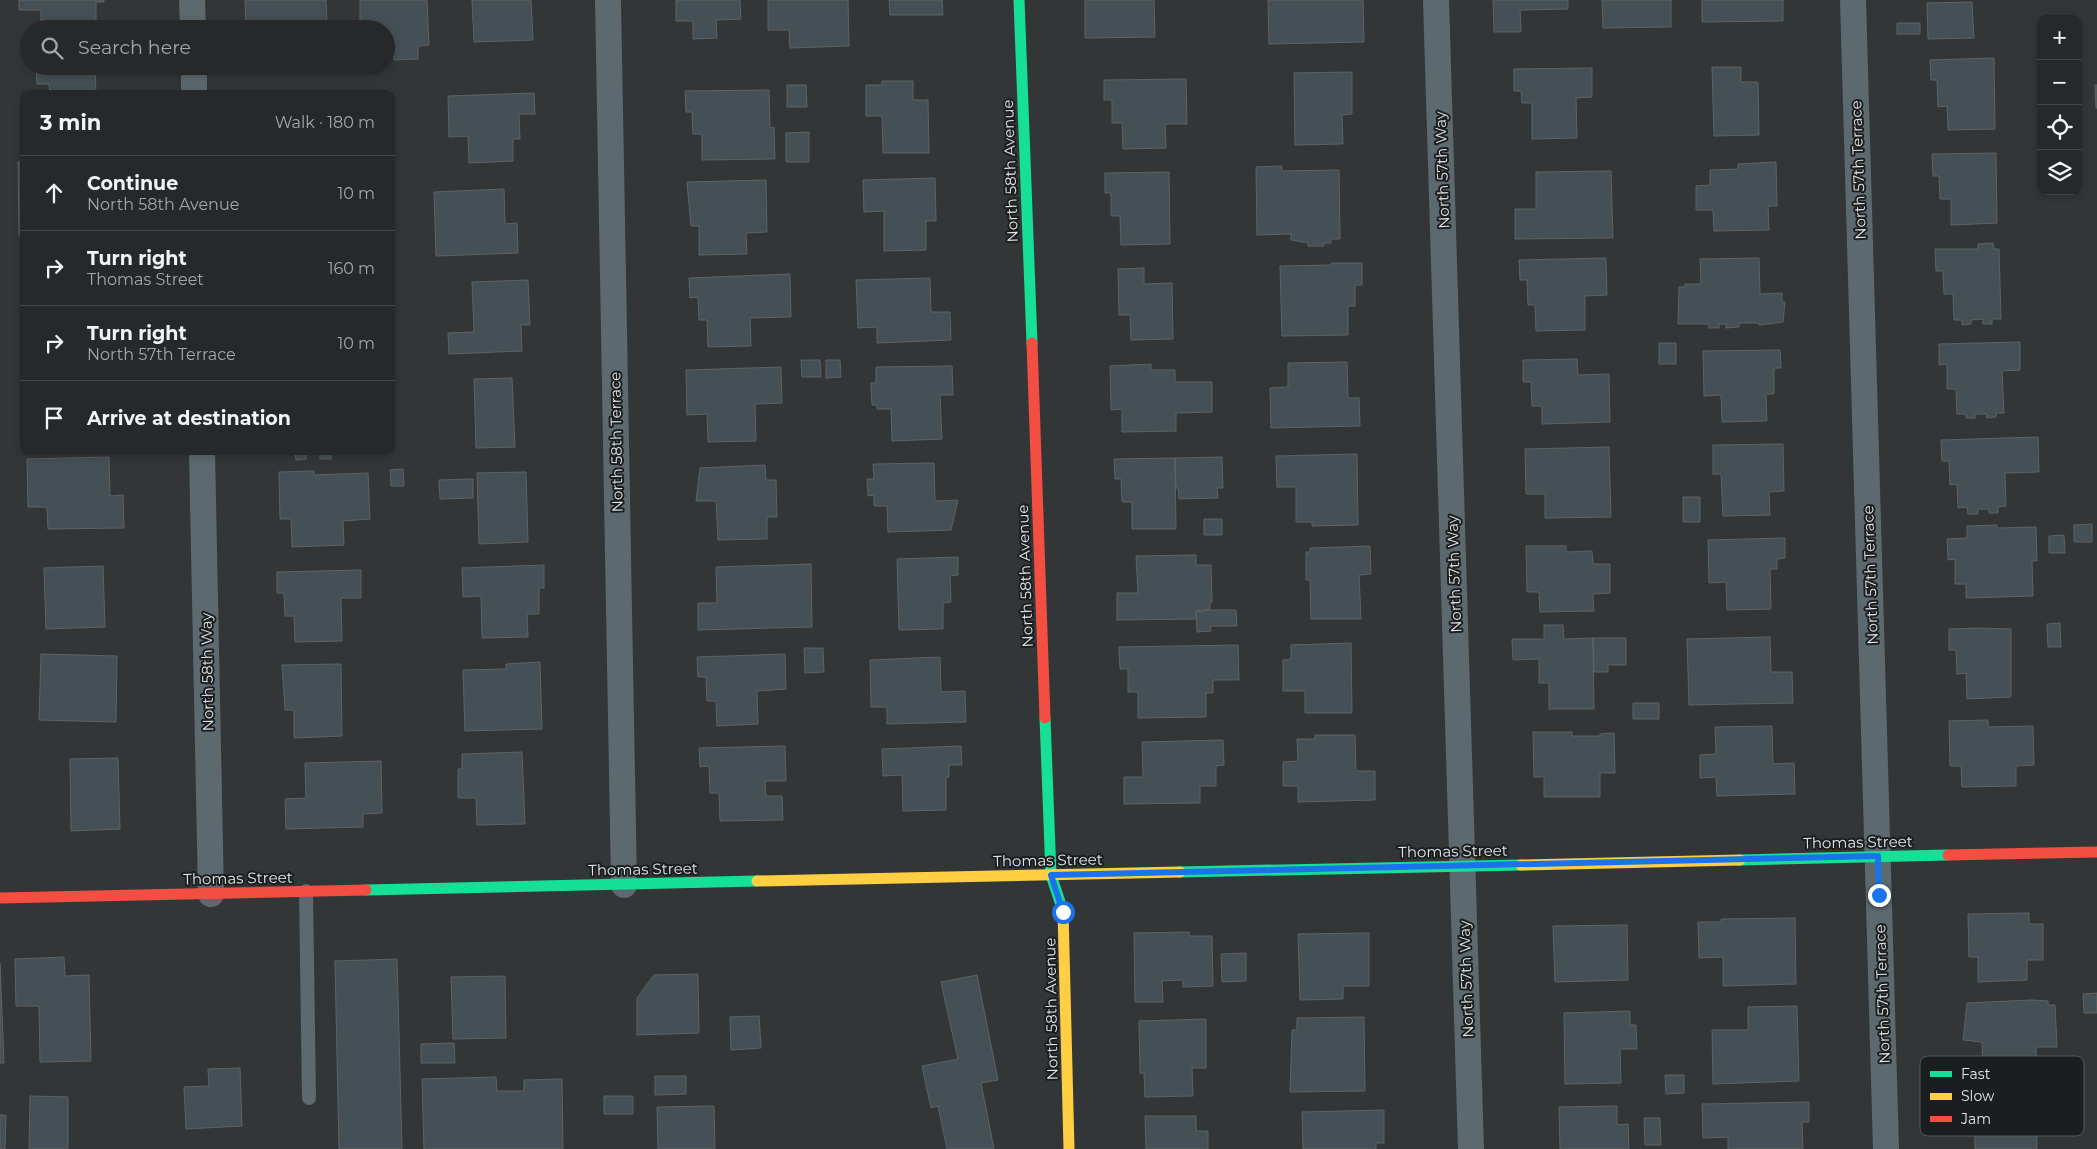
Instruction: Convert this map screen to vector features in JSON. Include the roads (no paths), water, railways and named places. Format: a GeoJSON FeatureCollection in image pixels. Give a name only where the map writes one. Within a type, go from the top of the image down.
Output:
{"type":"FeatureCollection","features":[{"type":"Feature","properties":{"kind":"street"},"geometry":{"type":"LineString","coordinates":[[192,0],[193,20]]}},
{"type":"Feature","properties":{"kind":"street","name":"North 58th Terrace"},"geometry":{"type":"LineString","coordinates":[[608,0],[624,884]]}},
{"type":"Feature","properties":{"kind":"street","name":"North 58th Avenue"},"geometry":{"type":"LineString","coordinates":[[1019,0],[1051,875],[1063,912],[1069,1149]]}},
{"type":"Feature","properties":{"kind":"street","name":"North 57th Way"},"geometry":{"type":"LineString","coordinates":[[1436,0],[1471,1149]]}},
{"type":"Feature","properties":{"kind":"street","name":"North 57th Terrace"},"geometry":{"type":"LineString","coordinates":[[1853,0],[1886,1149]]}},
{"type":"Feature","properties":{"kind":"street"},"geometry":{"type":"LineString","coordinates":[[194,75],[194,90]]}},
{"type":"Feature","properties":{"kind":"street","name":"North 58th Way"},"geometry":{"type":"LineString","coordinates":[[202,455],[211,894]]}},
{"type":"Feature","properties":{"kind":"street","name":"Thomas Street"},"geometry":{"type":"LineString","coordinates":[[0,898],[2097,852]]}},
{"type":"Feature","properties":{"kind":"lane"},"geometry":{"type":"LineString","coordinates":[[306,892],[309,1098]]}}]}
